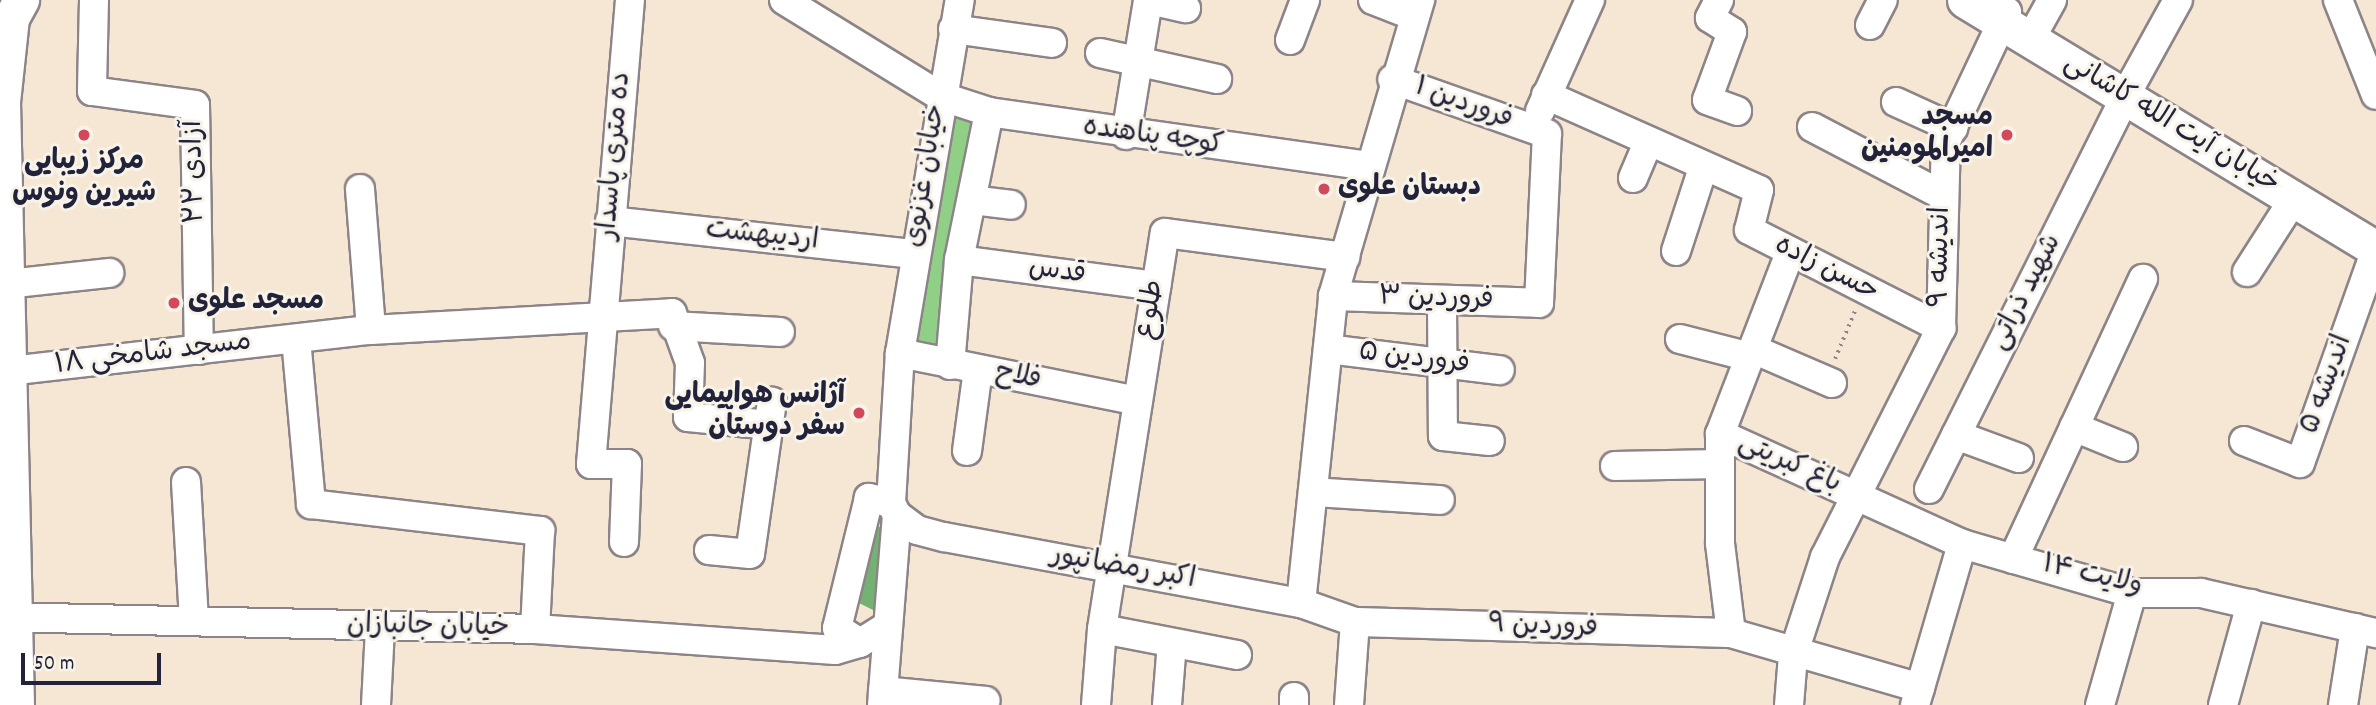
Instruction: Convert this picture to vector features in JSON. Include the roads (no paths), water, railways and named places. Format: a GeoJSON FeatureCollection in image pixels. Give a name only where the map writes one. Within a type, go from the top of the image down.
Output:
{"type":"FeatureCollection","features":[{"type":"Feature","properties":{"kind":"main road","name":"خیابان آیت الله کاشانی"},"geometry":{"type":"LineString","coordinates":[[1965,0],[2017,13],[2128,92],[2376,250]]}},
{"type":"Feature","properties":{"kind":"main road"},"geometry":{"type":"LineString","coordinates":[[14,6],[1,102],[1,192],[9,371],[5,434],[7,616],[16,705]]}},
{"type":"Feature","properties":{"kind":"main road","name":"خیابان آیت الله کاشانی"},"geometry":{"type":"LineString","coordinates":[[2128,92],[2376,237]]}},
{"type":"Feature","properties":{"kind":"street","name":"آزادی ۲۲"},"geometry":{"type":"LineString","coordinates":[[94,0],[92,91],[195,105],[199,349]]}},
{"type":"Feature","properties":{"kind":"street","name":"ده متری پاسدار"},"geometry":{"type":"LineString","coordinates":[[624,542],[627,464],[590,464],[630,0]]}},
{"type":"Feature","properties":{"kind":"street","name":"کوچه پناهنده"},"geometry":{"type":"LineString","coordinates":[[784,0],[940,96],[989,112],[1126,135],[1368,166]]}},
{"type":"Feature","properties":{"kind":"street","name":"خیابان غزنوی"},"geometry":{"type":"LineString","coordinates":[[886,505],[900,353],[914,254],[940,96],[960,0]]}},
{"type":"Feature","properties":{"kind":"street"},"geometry":{"type":"LineString","coordinates":[[1126,135],[1149,0],[1186,8]]}},
{"type":"Feature","properties":{"kind":"street"},"geometry":{"type":"LineString","coordinates":[[1290,40],[1305,0]]}},
{"type":"Feature","properties":{"kind":"street"},"geometry":{"type":"LineString","coordinates":[[1301,603],[1333,296],[1392,79],[1417,8],[1373,0]]}},
{"type":"Feature","properties":{"kind":"street"},"geometry":{"type":"LineString","coordinates":[[1534,131],[1546,95],[1590,0]]}},
{"type":"Feature","properties":{"kind":"street"},"geometry":{"type":"LineString","coordinates":[[1870,25],[1883,0]]}},
{"type":"Feature","properties":{"kind":"street","name":"شهید ذراتی"},"geometry":{"type":"LineString","coordinates":[[1929,489],[2128,92],[2178,0]]}},
{"type":"Feature","properties":{"kind":"street"},"geometry":{"type":"LineString","coordinates":[[2338,0],[2376,95]]}},
{"type":"Feature","properties":{"kind":"street"},"geometry":{"type":"LineString","coordinates":[[1714,9],[1732,32],[1707,100],[1737,111]]}},
{"type":"Feature","properties":{"kind":"street","name":"اندیشه ۹"},"geometry":{"type":"LineString","coordinates":[[1789,705],[1793,656],[1825,557],[1941,328],[1942,195],[1953,128],[2017,13]]}},
{"type":"Feature","properties":{"kind":"street"},"geometry":{"type":"LineString","coordinates":[[953,29],[1052,43]]}},
{"type":"Feature","properties":{"kind":"street"},"geometry":{"type":"LineString","coordinates":[[1100,53],[1217,79]]}},
{"type":"Feature","properties":{"kind":"street","name":"فروردین ۱"},"geometry":{"type":"LineString","coordinates":[[1392,79],[1534,131]]}},
{"type":"Feature","properties":{"kind":"street"},"geometry":{"type":"LineString","coordinates":[[1546,95],[1703,168],[1676,251]]}},
{"type":"Feature","properties":{"kind":"street"},"geometry":{"type":"LineString","coordinates":[[1896,102],[1953,128]]}},
{"type":"Feature","properties":{"kind":"street"},"geometry":{"type":"LineString","coordinates":[[950,365],[959,260],[989,112]]}},
{"type":"Feature","properties":{"kind":"street"},"geometry":{"type":"LineString","coordinates":[[1812,127],[1942,195]]}},
{"type":"Feature","properties":{"kind":"street","name":"فروردین ۳"},"geometry":{"type":"LineString","coordinates":[[1333,296],[1442,302],[1539,303],[1547,134],[1534,131]]}},
{"type":"Feature","properties":{"kind":"street"},"geometry":{"type":"LineString","coordinates":[[1633,178],[1648,142]]}},
{"type":"Feature","properties":{"kind":"street","name":"حسن زاده"},"geometry":{"type":"LineString","coordinates":[[1703,168],[1759,190],[1749,230],[1941,328]]}},
{"type":"Feature","properties":{"kind":"street"},"geometry":{"type":"LineString","coordinates":[[360,189],[371,330]]}},
{"type":"Feature","properties":{"kind":"street"},"geometry":{"type":"LineString","coordinates":[[972,200],[1011,205]]}},
{"type":"Feature","properties":{"kind":"street"},"geometry":{"type":"LineString","coordinates":[[2247,272],[2294,200]]}},
{"type":"Feature","properties":{"kind":"street","name":"اردیبهشت"},"geometry":{"type":"LineString","coordinates":[[610,220],[914,254]]}},
{"type":"Feature","properties":{"kind":"street","name":"طلوع"},"geometry":{"type":"LineString","coordinates":[[1102,629],[1109,566],[1165,233],[1345,257]]}},
{"type":"Feature","properties":{"kind":"street","name":"اندیشه ۵"},"geometry":{"type":"LineString","coordinates":[[2244,441],[2300,463],[2376,250]]}},
{"type":"Feature","properties":{"kind":"street"},"geometry":{"type":"LineString","coordinates":[[1731,633],[1720,543],[1720,434],[1790,253]]}},
{"type":"Feature","properties":{"kind":"street","name":"قدس"},"geometry":{"type":"LineString","coordinates":[[959,260],[1156,286]]}},
{"type":"Feature","properties":{"kind":"street"},"geometry":{"type":"LineString","coordinates":[[7,284],[108,273]]}},
{"type":"Feature","properties":{"kind":"street"},"geometry":{"type":"LineString","coordinates":[[2014,558],[2143,279]]}},
{"type":"Feature","properties":{"kind":"street"},"geometry":{"type":"LineString","coordinates":[[1442,302],[1444,436],[1490,441]]}},
{"type":"Feature","properties":{"kind":"street","name":"مسجد شامخی ۱۸"},"geometry":{"type":"LineString","coordinates":[[9,371],[371,330],[603,312],[672,313],[673,326]]}},
{"type":"Feature","properties":{"kind":"street"},"geometry":{"type":"LineString","coordinates":[[709,550],[751,554],[770,413],[688,417],[690,363],[673,326],[780,332]]}},
{"type":"Feature","properties":{"kind":"street"},"geometry":{"type":"LineString","coordinates":[[296,338],[310,504],[540,531],[535,629]]}},
{"type":"Feature","properties":{"kind":"street"},"geometry":{"type":"LineString","coordinates":[[1681,339],[1752,353],[1829,382]]}},
{"type":"Feature","properties":{"kind":"street","name":"فروردین ۵"},"geometry":{"type":"LineString","coordinates":[[1328,349],[1500,370]]}},
{"type":"Feature","properties":{"kind":"street","name":"فلاح"},"geometry":{"type":"LineString","coordinates":[[900,353],[1138,401]]}},
{"type":"Feature","properties":{"kind":"street"},"geometry":{"type":"LineString","coordinates":[[967,451],[978,370]]}},
{"type":"Feature","properties":{"kind":"street"},"geometry":{"type":"LineString","coordinates":[[2074,427],[2123,447]]}},
{"type":"Feature","properties":{"kind":"street","name":"باغ کبریتی"},"geometry":{"type":"LineString","coordinates":[[1720,434],[1858,496]]}},
{"type":"Feature","properties":{"kind":"street"},"geometry":{"type":"LineString","coordinates":[[1956,435],[2019,458]]}},
{"type":"Feature","properties":{"kind":"street"},"geometry":{"type":"LineString","coordinates":[[1615,466],[1720,464]]}},
{"type":"Feature","properties":{"kind":"street"},"geometry":{"type":"LineString","coordinates":[[186,482],[194,621]]}},
{"type":"Feature","properties":{"kind":"street"},"geometry":{"type":"LineString","coordinates":[[1313,492],[1440,499]]}},
{"type":"Feature","properties":{"kind":"street","name":"ولایت ۱۴"},"geometry":{"type":"LineString","coordinates":[[1858,496],[1962,544],[2132,593],[2201,593],[2365,631]]}},
{"type":"Feature","properties":{"kind":"street"},"geometry":{"type":"LineString","coordinates":[[886,505],[894,573],[887,626],[883,698],[986,701]]}},
{"type":"Feature","properties":{"kind":"street"},"geometry":{"type":"LineString","coordinates":[[849,636],[886,505]]}},
{"type":"Feature","properties":{"kind":"street","name":"اکبر رمضانپور"},"geometry":{"type":"LineString","coordinates":[[886,505],[917,530],[944,537],[1301,603],[1355,622]]}},
{"type":"Feature","properties":{"kind":"street"},"geometry":{"type":"LineString","coordinates":[[894,573],[921,545],[944,537]]}},
{"type":"Feature","properties":{"kind":"street"},"geometry":{"type":"LineString","coordinates":[[1918,696],[1962,544]]}},
{"type":"Feature","properties":{"kind":"street"},"geometry":{"type":"LineString","coordinates":[[2100,705],[2132,593]]}},
{"type":"Feature","properties":{"kind":"street"},"geometry":{"type":"LineString","coordinates":[[2223,705],[2251,604]]}},
{"type":"Feature","properties":{"kind":"street","name":"خیابان جانبازان"},"geometry":{"type":"LineString","coordinates":[[7,616],[380,629],[535,629],[805,644],[887,626]]}},
{"type":"Feature","properties":{"kind":"street"},"geometry":{"type":"LineString","coordinates":[[1349,705],[1355,622]]}},
{"type":"Feature","properties":{"kind":"street","name":"فروردین ۹"},"geometry":{"type":"LineString","coordinates":[[1355,622],[1731,633],[1918,696]]}},
{"type":"Feature","properties":{"kind":"street"},"geometry":{"type":"LineString","coordinates":[[376,705],[380,629]]}},
{"type":"Feature","properties":{"kind":"street"},"geometry":{"type":"LineString","coordinates":[[1096,705],[1102,629],[1237,655]]}},
{"type":"Feature","properties":{"kind":"street"},"geometry":{"type":"LineString","coordinates":[[2343,705],[2365,631]]}},
{"type":"Feature","properties":{"kind":"street"},"geometry":{"type":"LineString","coordinates":[[1167,705],[1172,643]]}},
{"type":"Feature","properties":{"kind":"place","name":"مرکز زیبایی شیرین ونوس"},"geometry":{"type":"Point","coordinates":[84,135]}},
{"type":"Feature","properties":{"kind":"place","name":"مسجد امیرالمومنین"},"geometry":{"type":"Point","coordinates":[2007,135]}},
{"type":"Feature","properties":{"kind":"place","name":"دبستان علوی"},"geometry":{"type":"Point","coordinates":[1324,189]}},
{"type":"Feature","properties":{"kind":"place","name":"مسجد علوی"},"geometry":{"type":"Point","coordinates":[174,303]}},
{"type":"Feature","properties":{"kind":"place","name":"آژانس هواپیمایی سفر دوستان"},"geometry":{"type":"Point","coordinates":[859,413]}}]}
